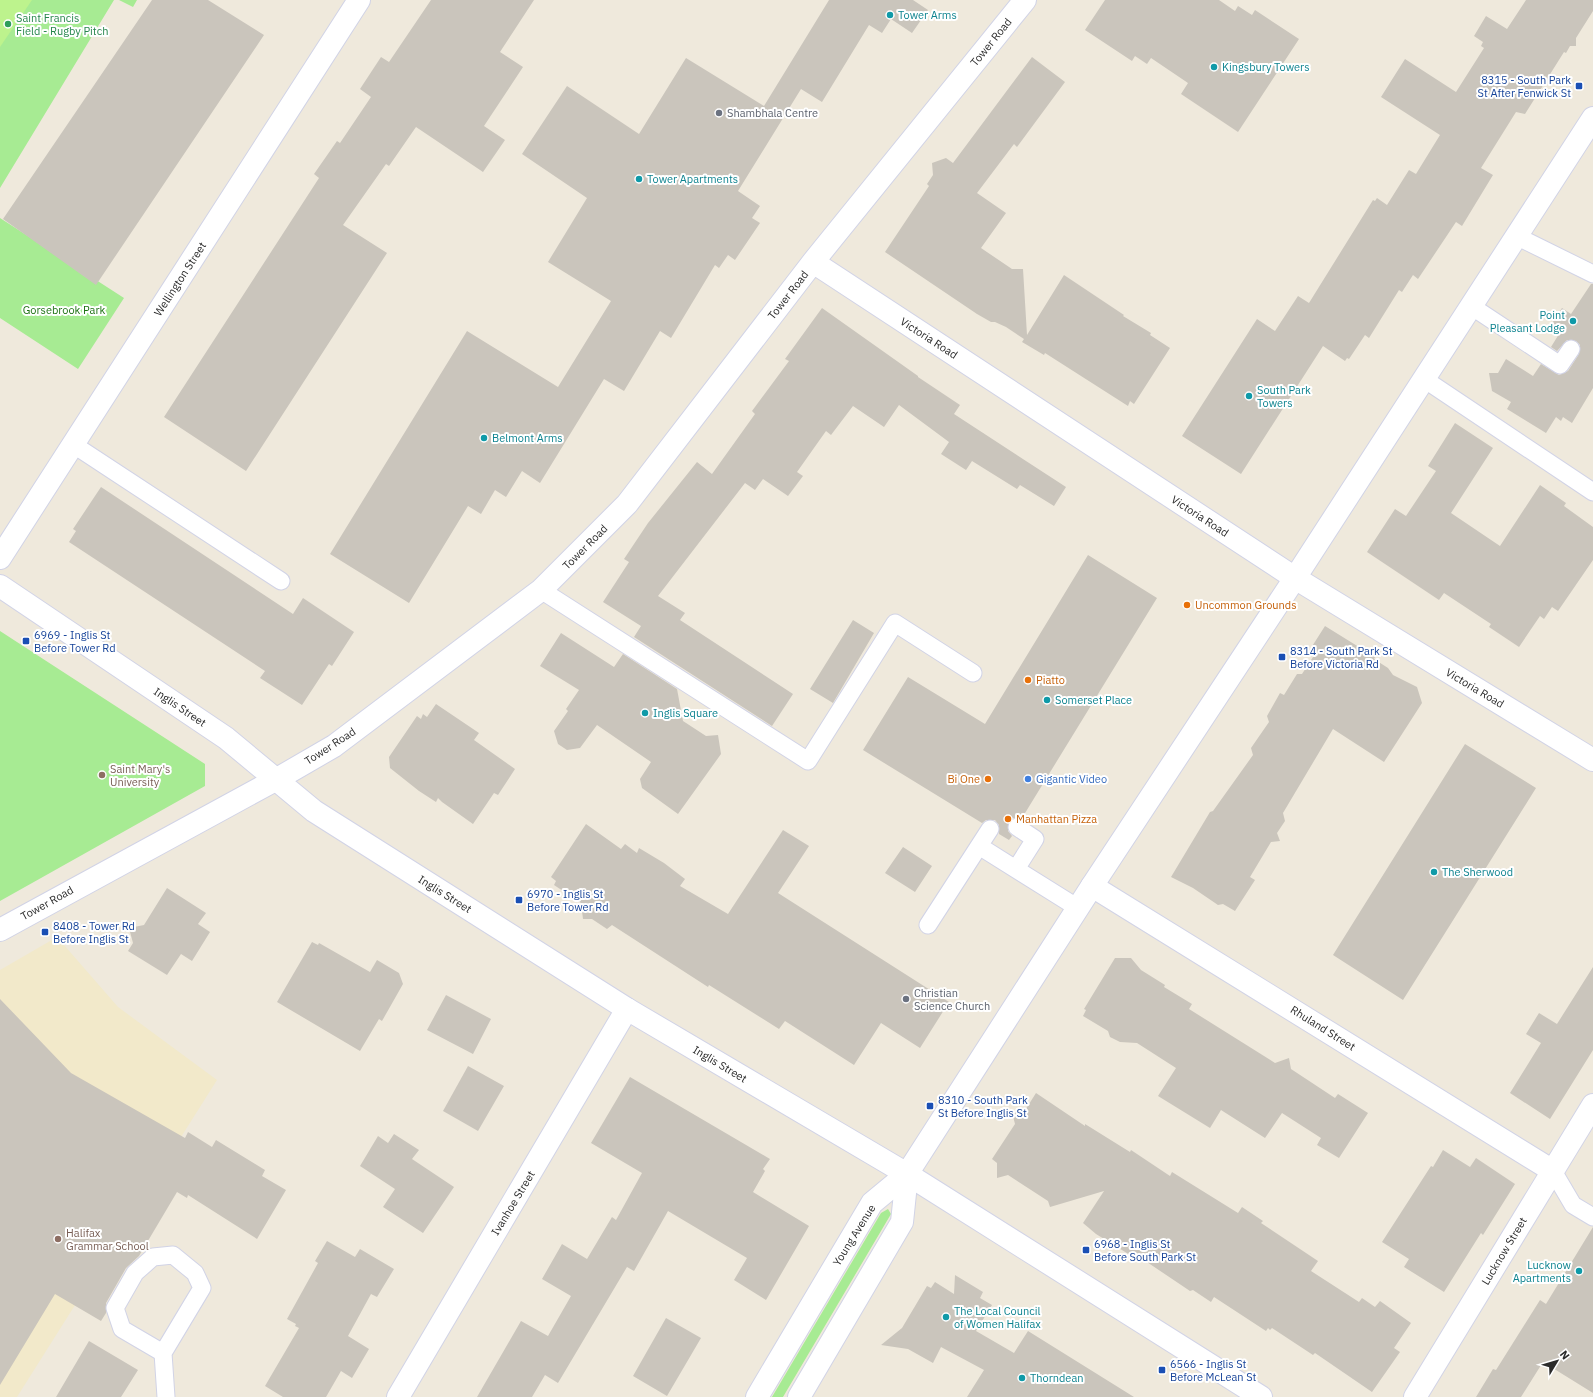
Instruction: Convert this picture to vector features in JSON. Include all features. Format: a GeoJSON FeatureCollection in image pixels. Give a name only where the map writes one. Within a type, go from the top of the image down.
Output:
{"type":"FeatureCollection","features":[{"type":"Feature","properties":{"kind":"street","name":"Wellington Street"},"geometry":{"type":"LineString","coordinates":[[0,558],[359,0]]}},
{"type":"Feature","properties":{"kind":"street","name":"Tower Road"},"geometry":{"type":"LineString","coordinates":[[0,930],[277,779],[334,746],[541,590],[627,504],[813,262],[1025,0]]}},
{"type":"Feature","properties":{"kind":"street"},"geometry":{"type":"LineString","coordinates":[[799,1397],[902,1222],[907,1174],[1092,886],[1295,578],[1593,118]]}},
{"type":"Feature","properties":{"kind":"street","name":"Victoria Road"},"geometry":{"type":"LineString","coordinates":[[813,262],[1295,578],[1593,760]]}},
{"type":"Feature","properties":{"kind":"street","name":"Inglis Street"},"geometry":{"type":"LineString","coordinates":[[0,586],[226,738],[314,811],[627,1009],[907,1174],[1261,1397]]}},
{"type":"Feature","properties":{"kind":"street","name":"Rhuland Street"},"geometry":{"type":"LineString","coordinates":[[1092,886],[1553,1171]]}},
{"type":"Feature","properties":{"kind":"street","name":"Ivanhoe Street"},"geometry":{"type":"LineString","coordinates":[[398,1397],[627,1009]]}},
{"type":"Feature","properties":{"kind":"street","name":"Lucknow Street"},"geometry":{"type":"LineString","coordinates":[[1415,1397],[1593,1105]]}},
{"type":"Feature","properties":{"kind":"street","name":"Young Avenue"},"geometry":{"type":"LineString","coordinates":[[757,1397],[872,1203],[907,1174]]}},
{"type":"Feature","properties":{"kind":"lane"},"geometry":{"type":"LineString","coordinates":[[1516,236],[1593,274]]}},
{"type":"Feature","properties":{"kind":"lane"},"geometry":{"type":"LineString","coordinates":[[1471,306],[1560,365],[1571,349]]}},
{"type":"Feature","properties":{"kind":"lane"},"geometry":{"type":"LineString","coordinates":[[1424,379],[1593,492]]}},
{"type":"Feature","properties":{"kind":"lane"},"geometry":{"type":"LineString","coordinates":[[74,445],[282,581]]}},
{"type":"Feature","properties":{"kind":"lane"},"geometry":{"type":"LineString","coordinates":[[541,590],[808,761],[895,623],[973,673]]}},
{"type":"Feature","properties":{"kind":"lane"},"geometry":{"type":"LineString","coordinates":[[1016,870],[1035,839],[1017,827]]}},
{"type":"Feature","properties":{"kind":"lane"},"geometry":{"type":"LineString","coordinates":[[928,925],[990,829]]}},
{"type":"Feature","properties":{"kind":"lane"},"geometry":{"type":"LineString","coordinates":[[979,846],[1078,908]]}},
{"type":"Feature","properties":{"kind":"lane"},"geometry":{"type":"LineString","coordinates":[[1553,1171],[1573,1205],[1593,1217]]}},
{"type":"Feature","properties":{"kind":"lane"},"geometry":{"type":"LineString","coordinates":[[163,1353],[122,1329],[115,1308],[135,1273],[153,1257],[173,1255],[195,1273],[202,1288],[163,1353],[166,1397]]}},
{"type":"Feature","properties":{"kind":"shaded area","name":"Halifax Grammar School"},"geometry":{"type":"Polygon","coordinates":[[[57,937],[118,1007],[217,1080],[17,1397],[0,1397],[0,970],[57,937]]]}},
{"type":"Feature","properties":{"kind":"green space"},"geometry":{"type":"Polygon","coordinates":[[[0,0],[114,0],[0,188],[0,0]]]}},
{"type":"Feature","properties":{"kind":"green space","name":"Saint Francis Field - Rugby Pitch"},"geometry":{"type":"Polygon","coordinates":[[[0,0],[32,0],[0,47],[0,0]]]}},
{"type":"Feature","properties":{"kind":"green space"},"geometry":{"type":"Polygon","coordinates":[[[119,0],[137,0],[133,7],[119,0]]]}},
{"type":"Feature","properties":{"kind":"green space","name":"Gorsebrook Park"},"geometry":{"type":"Polygon","coordinates":[[[0,218],[124,298],[78,369],[0,318],[0,218]]]}},
{"type":"Feature","properties":{"kind":"green space","name":"Saint Mary's University"},"geometry":{"type":"Polygon","coordinates":[[[0,631],[205,764],[205,786],[0,901],[0,631]]]}},
{"type":"Feature","properties":{"kind":"green space"},"geometry":{"type":"Polygon","coordinates":[[[888,1209],[891,1214],[783,1397],[772,1397],[881,1213],[888,1209]]]}},
{"type":"Feature","properties":{"kind":"building","name":"Gorsebrook Park"},"geometry":{"type":"Polygon","coordinates":[[[152,0],[208,0],[264,35],[96,285],[3,219],[152,0]]]}},
{"type":"Feature","properties":{"kind":"building"},"geometry":{"type":"Polygon","coordinates":[[[431,0],[534,0],[500,52],[523,67],[484,126],[505,140],[483,172],[416,127],[389,166],[386,164],[343,225],[387,253],[246,471],[164,417],[319,178],[314,174],[337,141],[340,143],[371,97],[360,89],[381,57],[389,62],[431,0]]]}},
{"type":"Feature","properties":{"kind":"building"},"geometry":{"type":"Polygon","coordinates":[[[829,0],[913,0],[928,10],[912,33],[891,19],[882,33],[869,25],[822,102],[801,89],[738,191],[760,206],[752,218],[760,223],[735,260],[728,255],[719,268],[715,265],[671,338],[660,331],[624,391],[604,379],[540,483],[522,471],[506,497],[495,490],[481,514],[468,506],[409,603],[330,554],[467,331],[558,387],[611,301],[548,262],[587,198],[522,154],[567,86],[639,134],[686,58],[764,106],[829,0]]]}},
{"type":"Feature","properties":{"kind":"building","name":"Kingsbury Towers"},"geometry":{"type":"Polygon","coordinates":[[[1105,0],[1219,0],[1235,11],[1238,6],[1252,15],[1255,10],[1299,39],[1238,132],[1181,94],[1188,83],[1151,58],[1147,64],[1135,56],[1132,61],[1085,30],[1105,0]]]}},
{"type":"Feature","properties":{"kind":"building"},"geometry":{"type":"Polygon","coordinates":[[[1526,0],[1593,0],[1593,11],[1576,38],[1576,46],[1570,46],[1566,53],[1564,52],[1525,114],[1516,112],[1481,168],[1493,175],[1462,226],[1456,222],[1418,279],[1413,275],[1402,292],[1399,290],[1369,338],[1365,335],[1349,359],[1347,358],[1345,361],[1323,346],[1241,474],[1182,436],[1257,319],[1275,331],[1298,296],[1309,303],[1373,200],[1375,201],[1377,198],[1387,205],[1409,170],[1416,174],[1440,135],[1381,97],[1405,59],[1456,92],[1484,48],[1481,46],[1483,42],[1474,36],[1486,16],[1507,29],[1526,0]]]}},
{"type":"Feature","properties":{"kind":"building"},"geometry":{"type":"Polygon","coordinates":[[[1032,57],[1065,82],[1017,147],[1014,144],[977,193],[1006,213],[981,248],[1012,269],[1023,269],[1027,335],[1064,275],[1124,315],[1123,316],[1151,333],[1150,335],[1170,348],[1134,404],[1130,401],[1128,406],[1045,353],[1044,355],[1022,342],[1024,339],[1006,327],[995,322],[991,322],[977,314],[885,252],[929,186],[927,184],[933,175],[932,163],[946,158],[953,163],[1032,57]]]}},
{"type":"Feature","properties":{"kind":"building"},"geometry":{"type":"Polygon","coordinates":[[[1591,284],[1593,284],[1593,388],[1572,423],[1563,417],[1561,421],[1556,417],[1546,433],[1507,409],[1511,402],[1492,391],[1489,373],[1498,373],[1506,359],[1533,376],[1541,364],[1559,375],[1568,371],[1579,354],[1580,345],[1576,341],[1567,340],[1557,351],[1551,347],[1559,334],[1549,328],[1562,308],[1571,314],[1591,284]]]}},
{"type":"Feature","properties":{"kind":"building"},"geometry":{"type":"Polygon","coordinates":[[[822,308],[918,377],[960,405],[954,414],[1066,487],[1054,506],[1020,485],[1017,489],[972,461],[966,470],[941,454],[949,442],[899,405],[884,427],[853,406],[831,435],[826,431],[797,472],[803,476],[788,496],[763,479],[755,490],[745,483],[658,596],[685,613],[680,620],[793,694],[772,726],[634,637],[641,626],[603,602],[629,562],[624,559],[648,523],[697,462],[712,474],[755,414],[752,411],[789,361],[785,359],[822,308]]]}},
{"type":"Feature","properties":{"kind":"building"},"geometry":{"type":"Polygon","coordinates":[[[1455,423],[1493,448],[1451,513],[1500,546],[1540,485],[1566,503],[1564,506],[1593,527],[1593,560],[1558,611],[1552,607],[1544,619],[1540,616],[1519,647],[1489,627],[1491,624],[1444,593],[1439,600],[1367,552],[1395,509],[1406,516],[1436,471],[1428,466],[1455,423]]]}},
{"type":"Feature","properties":{"kind":"building"},"geometry":{"type":"Polygon","coordinates":[[[101,487],[293,614],[303,598],[354,632],[332,666],[329,664],[302,705],[260,678],[265,671],[69,542],[76,531],[73,529],[101,487]]]}},
{"type":"Feature","properties":{"kind":"building","name":"Somerset Place"},"geometry":{"type":"Polygon","coordinates":[[[1088,555],[1157,598],[1022,818],[1013,818],[1009,822],[1008,831],[1012,836],[1009,840],[999,834],[999,825],[995,820],[986,820],[982,823],[863,750],[908,677],[985,724],[1088,555]]]}},
{"type":"Feature","properties":{"kind":"building"},"geometry":{"type":"Polygon","coordinates":[[[853,620],[874,633],[833,703],[810,689],[853,620]]]}},
{"type":"Feature","properties":{"kind":"building"},"geometry":{"type":"Polygon","coordinates":[[[1325,626],[1375,657],[1374,659],[1388,668],[1393,675],[1417,687],[1422,703],[1384,762],[1333,729],[1283,813],[1285,821],[1277,833],[1280,841],[1271,842],[1250,877],[1255,880],[1235,911],[1223,904],[1218,905],[1193,888],[1171,877],[1210,812],[1213,811],[1253,755],[1251,748],[1269,722],[1267,716],[1280,693],[1284,695],[1297,674],[1302,674],[1313,657],[1311,648],[1325,626]]]}},
{"type":"Feature","properties":{"kind":"building"},"geometry":{"type":"Polygon","coordinates":[[[561,633],[614,667],[623,654],[677,689],[683,721],[706,736],[718,735],[721,754],[678,814],[642,788],[640,779],[651,762],[597,725],[580,748],[567,750],[558,744],[554,731],[568,711],[566,709],[579,690],[540,666],[561,633]]]}},
{"type":"Feature","properties":{"kind":"building"},"geometry":{"type":"Polygon","coordinates":[[[436,704],[479,733],[474,740],[515,769],[498,795],[494,793],[473,824],[438,798],[436,802],[419,791],[390,768],[389,757],[417,716],[421,719],[423,714],[427,717],[436,704]]]}},
{"type":"Feature","properties":{"kind":"building","name":"The Sherwood"},"geometry":{"type":"Polygon","coordinates":[[[1465,744],[1536,788],[1403,1000],[1333,955],[1465,744]]]}},
{"type":"Feature","properties":{"kind":"building"},"geometry":{"type":"Polygon","coordinates":[[[586,824],[621,849],[625,844],[637,853],[639,848],[664,863],[685,879],[680,886],[728,914],[783,830],[809,846],[778,893],[949,1002],[920,1048],[881,1023],[854,1065],[785,1021],[779,1029],[709,985],[708,987],[612,925],[607,929],[592,919],[583,919],[581,903],[554,885],[556,881],[551,877],[586,824]]]}},
{"type":"Feature","properties":{"kind":"building"},"geometry":{"type":"Polygon","coordinates":[[[903,847],[932,866],[915,892],[885,873],[903,847]]]}},
{"type":"Feature","properties":{"kind":"building"},"geometry":{"type":"Polygon","coordinates":[[[167,888],[206,913],[198,924],[210,932],[192,961],[181,954],[167,975],[128,951],[133,943],[129,928],[144,925],[167,888]]]}},
{"type":"Feature","properties":{"kind":"building"},"geometry":{"type":"Polygon","coordinates":[[[312,942],[318,945],[319,943],[370,972],[377,960],[399,973],[403,984],[382,1021],[379,1019],[360,1051],[277,1002],[312,942]]]}},
{"type":"Feature","properties":{"kind":"building"},"geometry":{"type":"Polygon","coordinates":[[[1115,958],[1131,958],[1141,970],[1165,985],[1164,987],[1192,1004],[1189,1009],[1275,1063],[1289,1058],[1291,1069],[1335,1098],[1338,1094],[1368,1113],[1339,1158],[1317,1145],[1321,1138],[1282,1113],[1265,1138],[1221,1110],[1210,1128],[1158,1096],[1176,1068],[1137,1043],[1120,1042],[1110,1037],[1108,1031],[1083,1016],[1086,1010],[1084,1009],[1115,958]]]}},
{"type":"Feature","properties":{"kind":"building"},"geometry":{"type":"Polygon","coordinates":[[[1593,967],[1593,1050],[1550,1119],[1510,1093],[1541,1043],[1526,1034],[1539,1013],[1557,1024],[1593,967]]]}},
{"type":"Feature","properties":{"kind":"building"},"geometry":{"type":"Polygon","coordinates":[[[446,995],[491,1019],[473,1054],[427,1030],[446,995]]]}},
{"type":"Feature","properties":{"kind":"building","name":"Halifax Grammar School"},"geometry":{"type":"Polygon","coordinates":[[[0,999],[71,1073],[185,1138],[188,1132],[212,1147],[216,1140],[265,1170],[262,1176],[286,1190],[257,1239],[188,1195],[187,1198],[177,1192],[139,1256],[126,1268],[106,1303],[106,1313],[101,1321],[55,1294],[0,1385],[0,999]]]}},
{"type":"Feature","properties":{"kind":"building"},"geometry":{"type":"Polygon","coordinates":[[[468,1066],[504,1086],[478,1131],[443,1111],[468,1066]]]}},
{"type":"Feature","properties":{"kind":"building"},"geometry":{"type":"Polygon","coordinates":[[[630,1077],[770,1159],[763,1169],[765,1171],[753,1192],[809,1226],[766,1300],[734,1280],[747,1258],[668,1211],[634,1271],[627,1267],[558,1383],[545,1375],[532,1397],[477,1397],[521,1321],[548,1336],[571,1296],[542,1279],[562,1244],[587,1259],[612,1217],[616,1220],[642,1173],[591,1143],[630,1077]]]}},
{"type":"Feature","properties":{"kind":"building"},"geometry":{"type":"Polygon","coordinates":[[[1036,1093],[1085,1126],[1085,1124],[1130,1152],[1131,1150],[1170,1176],[1172,1172],[1238,1213],[1242,1207],[1263,1221],[1261,1223],[1318,1261],[1311,1271],[1359,1302],[1362,1298],[1375,1307],[1380,1301],[1411,1323],[1394,1348],[1400,1352],[1372,1392],[1315,1353],[1313,1355],[1272,1328],[1270,1330],[1268,1328],[1266,1331],[1214,1297],[1211,1302],[1193,1290],[1190,1291],[1135,1254],[1130,1255],[1096,1234],[1083,1223],[1104,1191],[1050,1207],[1048,1201],[1008,1175],[997,1178],[997,1163],[992,1159],[1015,1124],[1012,1112],[1024,1112],[1036,1093]]]}},
{"type":"Feature","properties":{"kind":"building"},"geometry":{"type":"Polygon","coordinates":[[[394,1134],[419,1150],[412,1159],[454,1187],[423,1233],[383,1207],[395,1189],[360,1166],[378,1136],[388,1143],[394,1134]]]}},
{"type":"Feature","properties":{"kind":"building"},"geometry":{"type":"Polygon","coordinates":[[[1443,1150],[1470,1167],[1476,1158],[1515,1184],[1483,1235],[1481,1233],[1444,1292],[1404,1267],[1409,1259],[1382,1242],[1443,1150]]]}},
{"type":"Feature","properties":{"kind":"building"},"geometry":{"type":"Polygon","coordinates":[[[1593,1227],[1593,1393],[1543,1362],[1521,1397],[1476,1397],[1493,1369],[1496,1370],[1540,1300],[1546,1304],[1593,1227]]]}},
{"type":"Feature","properties":{"kind":"building"},"geometry":{"type":"Polygon","coordinates":[[[327,1241],[355,1257],[360,1249],[394,1269],[377,1297],[371,1294],[348,1336],[369,1349],[352,1378],[341,1371],[326,1397],[283,1397],[265,1386],[299,1328],[295,1326],[296,1324],[287,1319],[318,1263],[315,1261],[327,1241]]]}},
{"type":"Feature","properties":{"kind":"building"},"geometry":{"type":"Polygon","coordinates":[[[955,1275],[983,1292],[980,1298],[992,1305],[976,1331],[1014,1353],[1028,1331],[1134,1397],[967,1397],[984,1370],[941,1347],[933,1363],[908,1349],[881,1345],[902,1328],[927,1286],[931,1288],[935,1282],[954,1294],[955,1275]]]}},
{"type":"Feature","properties":{"kind":"building"},"geometry":{"type":"Polygon","coordinates":[[[666,1318],[701,1338],[667,1396],[633,1376],[666,1318]]]}},
{"type":"Feature","properties":{"kind":"building"},"geometry":{"type":"Polygon","coordinates":[[[89,1341],[138,1370],[121,1397],[56,1397],[89,1341]]]}},
{"type":"Feature","properties":{"kind":"place","name":"Tower Arms"},"geometry":{"type":"Point","coordinates":[890,15]}},
{"type":"Feature","properties":{"kind":"place","name":"Saint Francis Field - Rugby Pitch"},"geometry":{"type":"Point","coordinates":[8,24]}},
{"type":"Feature","properties":{"kind":"place","name":"Kingsbury Towers"},"geometry":{"type":"Point","coordinates":[1214,67]}},
{"type":"Feature","properties":{"kind":"place","name":"8315 - South Park St After Fenwick St"},"geometry":{"type":"Point","coordinates":[1579,86]}},
{"type":"Feature","properties":{"kind":"place","name":"Shambhala Centre"},"geometry":{"type":"Point","coordinates":[719,113]}},
{"type":"Feature","properties":{"kind":"place","name":"Tower Apartments"},"geometry":{"type":"Point","coordinates":[639,179]}},
{"type":"Feature","properties":{"kind":"place","name":"Point Pleasant Lodge"},"geometry":{"type":"Point","coordinates":[1573,321]}},
{"type":"Feature","properties":{"kind":"place","name":"South Park Towers"},"geometry":{"type":"Point","coordinates":[1249,396]}},
{"type":"Feature","properties":{"kind":"place","name":"Belmont Arms"},"geometry":{"type":"Point","coordinates":[484,438]}},
{"type":"Feature","properties":{"kind":"place","name":"Uncommon Grounds"},"geometry":{"type":"Point","coordinates":[1187,605]}},
{"type":"Feature","properties":{"kind":"place","name":"6969 - Inglis St Before Tower Rd"},"geometry":{"type":"Point","coordinates":[26,641]}},
{"type":"Feature","properties":{"kind":"place","name":"8314 - South Park St Before Victoria Rd"},"geometry":{"type":"Point","coordinates":[1282,657]}},
{"type":"Feature","properties":{"kind":"place","name":"Piatto"},"geometry":{"type":"Point","coordinates":[1028,680]}},
{"type":"Feature","properties":{"kind":"place","name":"Somerset Place"},"geometry":{"type":"Point","coordinates":[1047,700]}},
{"type":"Feature","properties":{"kind":"place","name":"Inglis Square"},"geometry":{"type":"Point","coordinates":[645,713]}},
{"type":"Feature","properties":{"kind":"place","name":"Saint Mary's University"},"geometry":{"type":"Point","coordinates":[102,775]}},
{"type":"Feature","properties":{"kind":"place","name":"Bi One"},"geometry":{"type":"Point","coordinates":[988,779]}},
{"type":"Feature","properties":{"kind":"place","name":"Gigantic Video"},"geometry":{"type":"Point","coordinates":[1028,779]}},
{"type":"Feature","properties":{"kind":"place","name":"Manhattan Pizza"},"geometry":{"type":"Point","coordinates":[1008,819]}},
{"type":"Feature","properties":{"kind":"place","name":"The Sherwood"},"geometry":{"type":"Point","coordinates":[1434,872]}},
{"type":"Feature","properties":{"kind":"place","name":"6970 - Inglis St Before Tower Rd"},"geometry":{"type":"Point","coordinates":[519,900]}},
{"type":"Feature","properties":{"kind":"place","name":"8408 - Tower Rd Before Inglis St"},"geometry":{"type":"Point","coordinates":[45,932]}},
{"type":"Feature","properties":{"kind":"place","name":"Christian Science Church"},"geometry":{"type":"Point","coordinates":[906,999]}},
{"type":"Feature","properties":{"kind":"place","name":"8310 - South Park St Before Inglis St"},"geometry":{"type":"Point","coordinates":[930,1106]}},
{"type":"Feature","properties":{"kind":"place","name":"Halifax Grammar School"},"geometry":{"type":"Point","coordinates":[58,1239]}},
{"type":"Feature","properties":{"kind":"place","name":"6968 - Inglis St Before South Park St"},"geometry":{"type":"Point","coordinates":[1086,1250]}},
{"type":"Feature","properties":{"kind":"place","name":"Lucknow Apartments"},"geometry":{"type":"Point","coordinates":[1579,1271]}},
{"type":"Feature","properties":{"kind":"place","name":"The Local Council of Women Halifax"},"geometry":{"type":"Point","coordinates":[946,1317]}},
{"type":"Feature","properties":{"kind":"place","name":"6566 - Inglis St Before McLean St"},"geometry":{"type":"Point","coordinates":[1162,1370]}},
{"type":"Feature","properties":{"kind":"place","name":"Thorndean"},"geometry":{"type":"Point","coordinates":[1022,1378]}}]}
